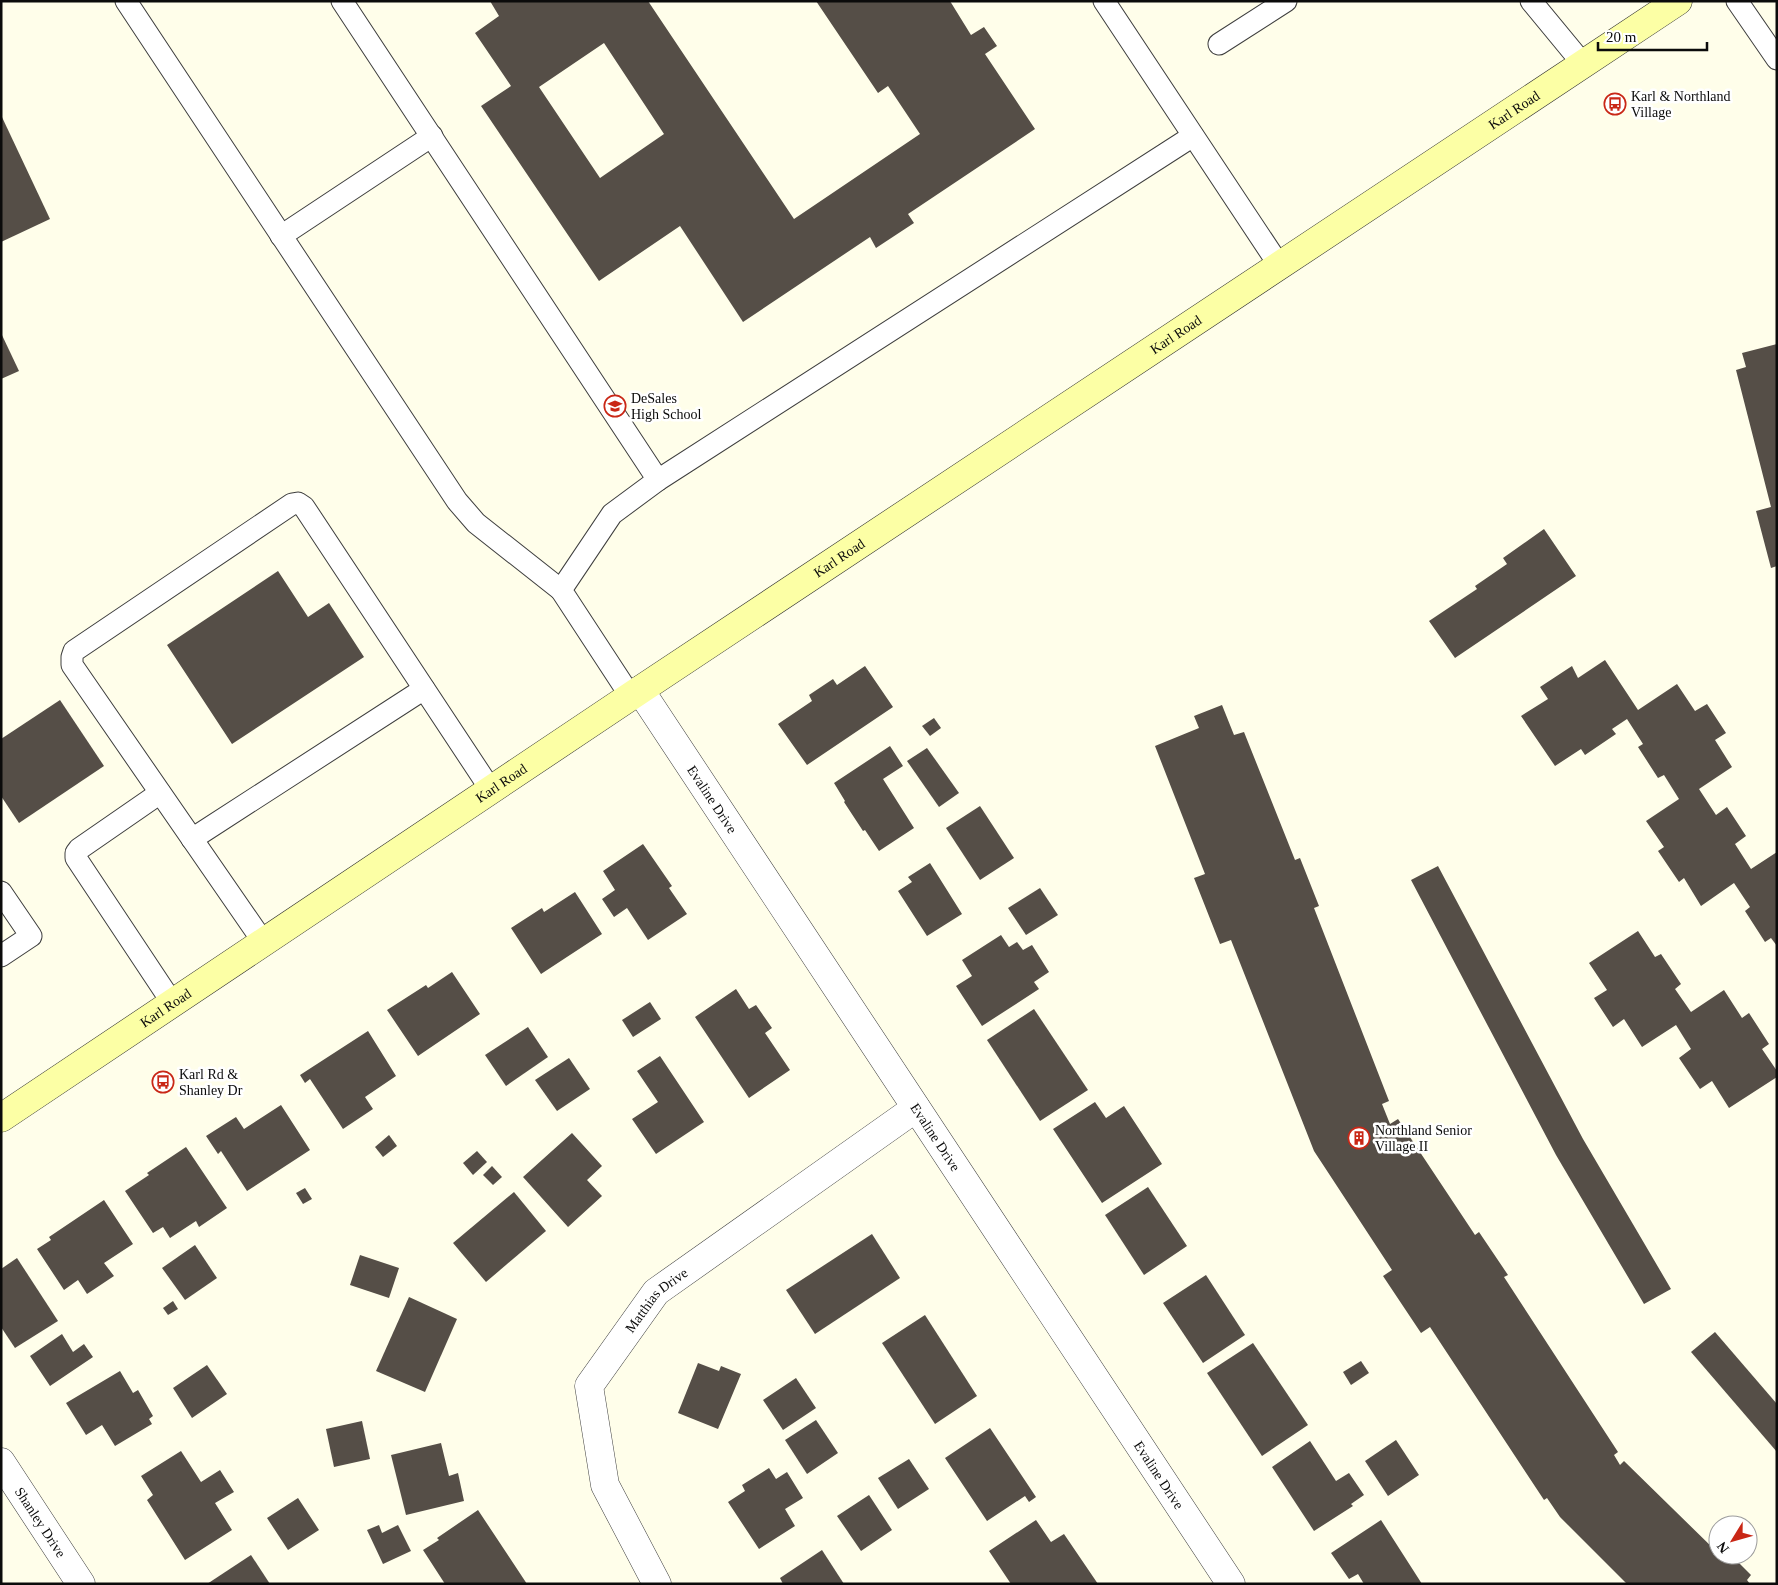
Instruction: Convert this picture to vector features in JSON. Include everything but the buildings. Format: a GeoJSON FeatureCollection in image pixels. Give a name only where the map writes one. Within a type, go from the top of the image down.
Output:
{"type":"FeatureCollection","features":[{"type":"Feature","properties":{"kind":"main road","name":"Karl Road"},"geometry":{"type":"LineString","coordinates":[[1,1118],[636,693],[1678,1]]}},
{"type":"Feature","properties":{"kind":"street","name":"Evaline Drive"},"geometry":{"type":"LineString","coordinates":[[636,693],[916,1108],[1231,1584]]}},
{"type":"Feature","properties":{"kind":"street","name":"Matthias Drive"},"geometry":{"type":"LineString","coordinates":[[657,1584],[605,1485],[589,1386],[656,1292],[916,1108]]}},
{"type":"Feature","properties":{"kind":"street","name":"Shanley Drive"},"geometry":{"type":"LineString","coordinates":[[1,1462],[81,1584]]}},
{"type":"Feature","properties":{"kind":"lane"},"geometry":{"type":"LineString","coordinates":[[126,1],[456,501],[476,523],[561,590],[636,693]]}},
{"type":"Feature","properties":{"kind":"lane"},"geometry":{"type":"LineString","coordinates":[[342,1],[658,480]]}},
{"type":"Feature","properties":{"kind":"lane"},"geometry":{"type":"LineString","coordinates":[[1104,1],[1279,265]]}},
{"type":"Feature","properties":{"kind":"lane"},"geometry":{"type":"LineString","coordinates":[[1219,44],[1286,1]]}},
{"type":"Feature","properties":{"kind":"lane"},"geometry":{"type":"LineString","coordinates":[[1531,1],[1583,64]]}},
{"type":"Feature","properties":{"kind":"lane"},"geometry":{"type":"LineString","coordinates":[[1737,1],[1777,59]]}},
{"type":"Feature","properties":{"kind":"lane"},"geometry":{"type":"LineString","coordinates":[[281,236],[432,136]]}},
{"type":"Feature","properties":{"kind":"lane"},"geometry":{"type":"LineString","coordinates":[[561,590],[612,514],[658,480],[1193,136]]}},
{"type":"Feature","properties":{"kind":"lane"},"geometry":{"type":"LineString","coordinates":[[264,943],[72,666],[72,657],[74,651],[292,504],[298,503],[304,507],[491,790]]}},
{"type":"Feature","properties":{"kind":"lane"},"geometry":{"type":"LineString","coordinates":[[192,839],[424,689]]}},
{"type":"Feature","properties":{"kind":"lane"},"geometry":{"type":"LineString","coordinates":[[160,793],[79,849],[76,853],[76,858],[173,1004]]}},
{"type":"Feature","properties":{"kind":"lane"},"geometry":{"type":"LineString","coordinates":[[1,892],[31,936],[1,956]]}},
{"type":"Feature","properties":{"kind":"place","name":"Karl & Northland Village"},"geometry":{"type":"Point","coordinates":[1615,104]}},
{"type":"Feature","properties":{"kind":"place","name":"DeSales High School"},"geometry":{"type":"Point","coordinates":[615,406]}},
{"type":"Feature","properties":{"kind":"place","name":"Karl Rd & Shanley Dr"},"geometry":{"type":"Point","coordinates":[163,1082]}},
{"type":"Feature","properties":{"kind":"place","name":"Northland Senior Village II"},"geometry":{"type":"Point","coordinates":[1359,1138]}}]}
